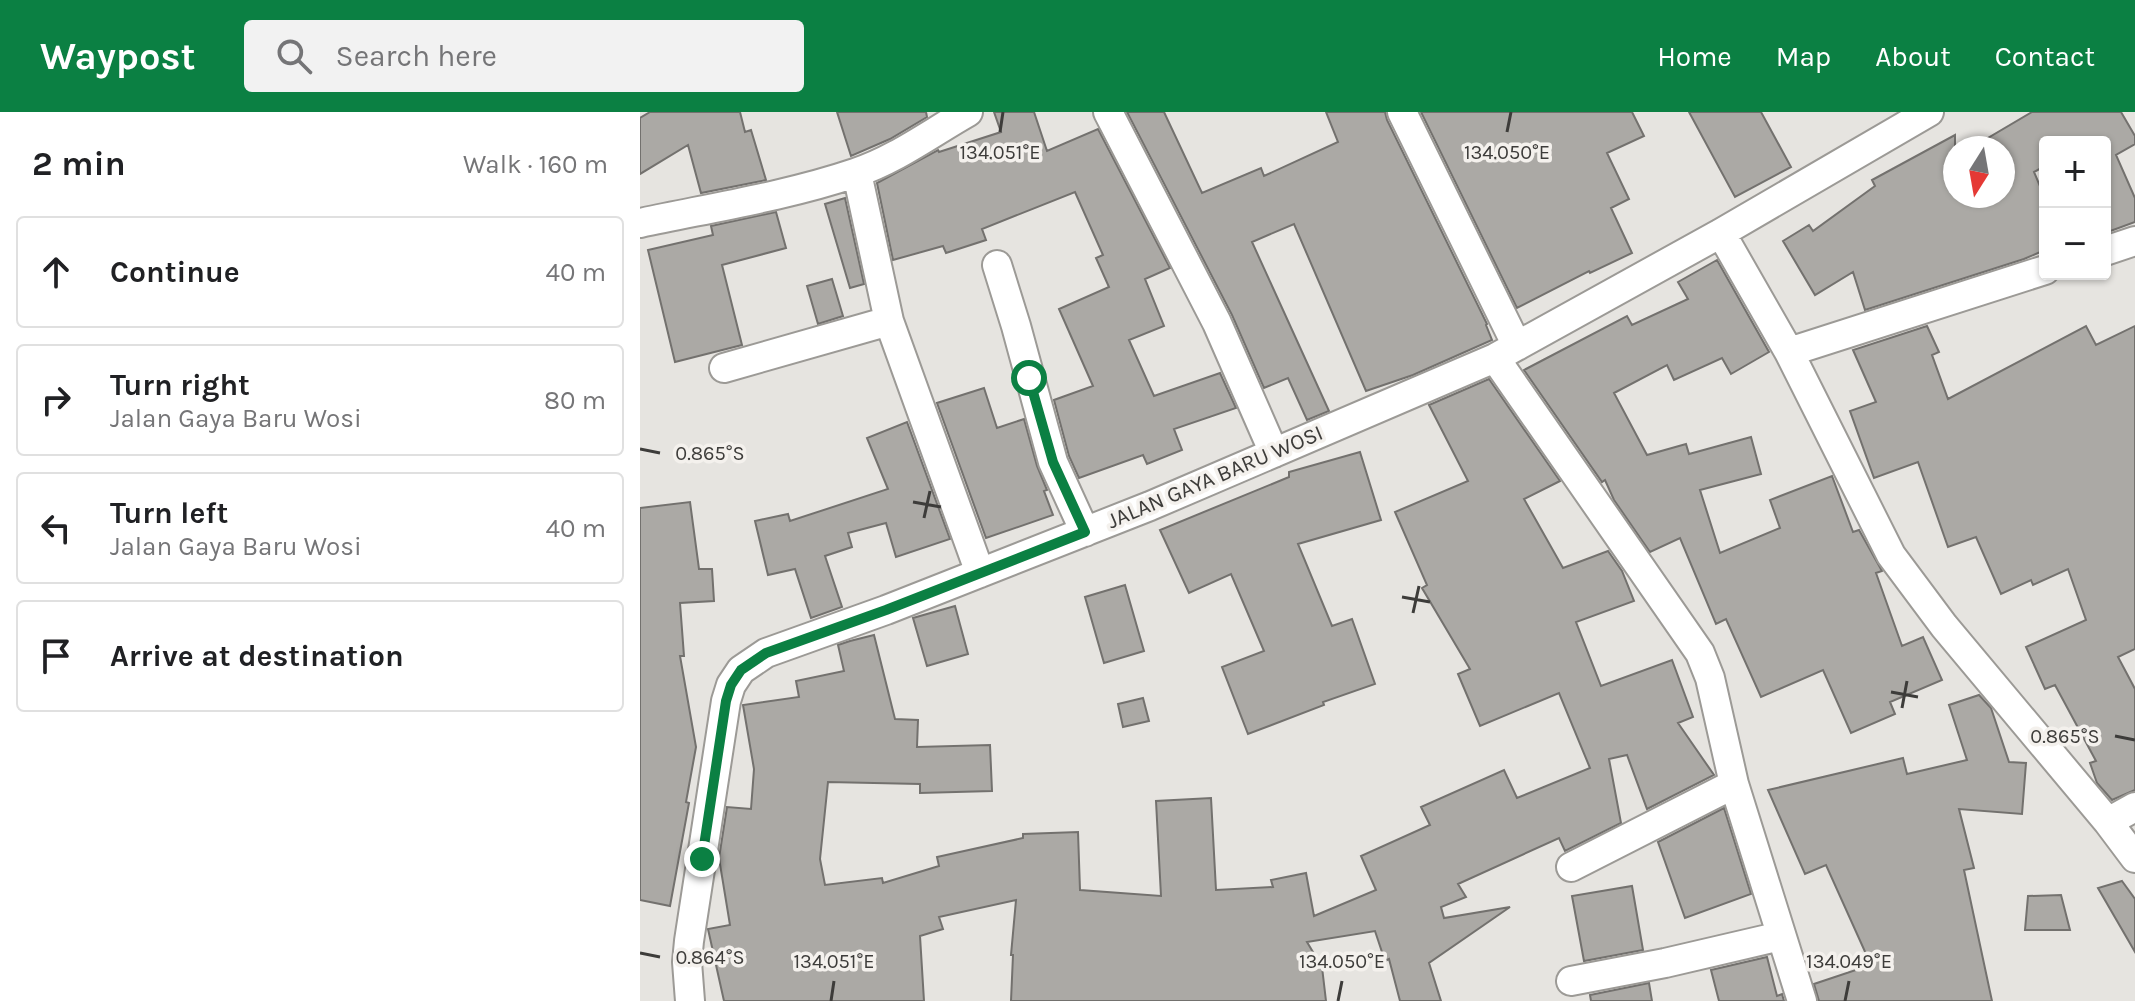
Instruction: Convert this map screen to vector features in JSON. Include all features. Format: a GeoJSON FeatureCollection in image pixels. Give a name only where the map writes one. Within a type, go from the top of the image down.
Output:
{"type":"FeatureCollection","features":[{"type":"Feature","properties":{"kind":"street"},"geometry":{"type":"LineString","coordinates":[[640,223],[857,173],[968,112]]}},
{"type":"Feature","properties":{"kind":"street"},"geometry":{"type":"LineString","coordinates":[[1108,112],[1217,323],[1274,453]]}},
{"type":"Feature","properties":{"kind":"street"},"geometry":{"type":"LineString","coordinates":[[1402,112],[1506,352],[1700,653],[1710,678],[1734,784],[1802,1001]]}},
{"type":"Feature","properties":{"kind":"street","name":"JALAN GAYA BARU WOSI"},"geometry":{"type":"LineString","coordinates":[[690,1001],[687,962],[693,903],[726,701],[731,685],[752,661],[1085,532],[1506,352],[1721,233],[1929,112]]}},
{"type":"Feature","properties":{"kind":"street"},"geometry":{"type":"LineString","coordinates":[[857,173],[889,321],[980,573]]}},
{"type":"Feature","properties":{"kind":"street"},"geometry":{"type":"LineString","coordinates":[[1721,233],[1789,352],[1875,527],[1898,565],[1944,626],[2135,858]]}},
{"type":"Feature","properties":{"kind":"street"},"geometry":{"type":"LineString","coordinates":[[2111,249],[2135,241]]}},
{"type":"Feature","properties":{"kind":"street"},"geometry":{"type":"LineString","coordinates":[[997,265],[1053,462],[1085,532]]}},
{"type":"Feature","properties":{"kind":"street"},"geometry":{"type":"LineString","coordinates":[[1789,352],[2039,272]]}},
{"type":"Feature","properties":{"kind":"street"},"geometry":{"type":"LineString","coordinates":[[724,368],[889,321]]}},
{"type":"Feature","properties":{"kind":"street"},"geometry":{"type":"LineString","coordinates":[[1571,867],[1734,784]]}},
{"type":"Feature","properties":{"kind":"street"},"geometry":{"type":"LineString","coordinates":[[2108,822],[2135,807]]}},
{"type":"Feature","properties":{"kind":"street"},"geometry":{"type":"LineString","coordinates":[[1571,981],[1781,936]]}},
{"type":"Feature","properties":{"kind":"building"},"geometry":{"type":"Polygon","coordinates":[[[650,112],[740,112],[745,132],[751,130],[766,180],[701,193],[688,145],[640,174],[640,118],[650,112]]]}},
{"type":"Feature","properties":{"kind":"building"},"geometry":{"type":"Polygon","coordinates":[[[837,112],[926,112],[927,117],[890,139],[851,156],[837,112]]]}},
{"type":"Feature","properties":{"kind":"building"},"geometry":{"type":"Polygon","coordinates":[[[994,112],[1034,112],[1047,151],[1098,129],[1170,268],[1145,279],[1164,326],[1129,340],[1154,396],[1220,373],[1236,408],[1174,429],[1182,450],[1147,464],[1143,455],[1079,478],[1069,456],[1054,400],[1093,386],[1059,309],[1109,287],[1096,258],[1103,255],[1075,192],[982,229],[986,240],[946,253],[943,246],[893,260],[877,183],[938,150],[1001,132],[994,112]]]}},
{"type":"Feature","properties":{"kind":"building"},"geometry":{"type":"Polygon","coordinates":[[[1127,112],[1164,112],[1202,193],[1261,168],[1264,176],[1338,142],[1326,112],[1385,112],[1492,340],[1413,375],[1366,391],[1294,224],[1252,242],[1329,411],[1307,420],[1288,378],[1264,388],[1232,315],[1127,112]]]}},
{"type":"Feature","properties":{"kind":"building"},"geometry":{"type":"Polygon","coordinates":[[[1421,112],[1632,112],[1644,136],[1607,153],[1629,199],[1611,208],[1632,253],[1517,308],[1421,112]]]}},
{"type":"Feature","properties":{"kind":"building"},"geometry":{"type":"Polygon","coordinates":[[[1689,112],[1761,112],[1791,167],[1735,197],[1689,112]]]}},
{"type":"Feature","properties":{"kind":"building"},"geometry":{"type":"Polygon","coordinates":[[[2032,112],[2121,112],[2135,136],[2135,144],[2116,155],[2135,198],[2135,222],[2111,231],[2111,136],[2039,136],[2039,169],[2034,172],[2039,184],[2039,253],[1865,310],[1853,272],[1815,295],[1783,241],[1809,225],[1813,231],[1875,186],[1872,180],[1943,142],[1943,208],[2015,208],[2015,136],[1991,136],[2032,112]]]}},
{"type":"Feature","properties":{"kind":"building"},"geometry":{"type":"Polygon","coordinates":[[[845,198],[864,284],[850,288],[825,204],[845,198]]]}},
{"type":"Feature","properties":{"kind":"building"},"geometry":{"type":"Polygon","coordinates":[[[776,212],[786,248],[722,265],[742,345],[675,362],[648,250],[713,235],[711,226],[776,212]]]}},
{"type":"Feature","properties":{"kind":"building"},"geometry":{"type":"Polygon","coordinates":[[[1717,260],[1769,352],[1731,374],[1722,358],[1674,380],[1667,365],[1614,393],[1647,455],[1686,444],[1689,454],[1751,437],[1761,474],[1700,490],[1720,553],[1780,528],[1770,500],[1832,476],[1853,532],[1859,530],[1882,571],[1876,573],[1902,646],[1923,637],[1942,680],[1890,702],[1895,714],[1851,733],[1823,670],[1761,697],[1726,619],[1716,624],[1680,538],[1650,552],[1614,500],[1605,480],[1602,482],[1524,370],[1627,316],[1632,325],[1688,299],[1678,282],[1717,260]]]}},
{"type":"Feature","properties":{"kind":"building"},"geometry":{"type":"Polygon","coordinates":[[[832,279],[843,316],[818,324],[807,286],[832,279]]]}},
{"type":"Feature","properties":{"kind":"building"},"geometry":{"type":"Polygon","coordinates":[[[1927,326],[1939,352],[1932,355],[1948,399],[2086,326],[2096,345],[2135,326],[2135,649],[2118,657],[2135,689],[2135,790],[2112,800],[2097,783],[2090,763],[2096,761],[2055,685],[2045,689],[2026,647],[2086,620],[2068,569],[2033,585],[2031,580],[2001,594],[1976,537],[1948,547],[1918,462],[1874,478],[1850,411],[1876,402],[1853,350],[1927,326]]]}},
{"type":"Feature","properties":{"kind":"building"},"geometry":{"type":"Polygon","coordinates":[[[1489,379],[1560,481],[1524,499],[1563,568],[1608,551],[1622,571],[1634,601],[1576,622],[1601,686],[1672,660],[1693,717],[1678,723],[1714,775],[1647,809],[1627,755],[1609,759],[1621,823],[1565,851],[1559,838],[1458,884],[1466,897],[1441,907],[1444,918],[1510,907],[1429,963],[1441,1001],[1400,1001],[1389,959],[1385,961],[1375,931],[1307,942],[1322,967],[1326,1001],[1011,1001],[1016,900],[939,917],[943,929],[920,936],[924,1001],[724,1001],[708,929],[730,925],[719,858],[727,807],[751,809],[754,769],[743,705],[799,697],[796,681],[844,671],[838,645],[850,641],[874,635],[895,719],[918,720],[917,747],[990,745],[992,791],[920,793],[920,784],[828,782],[820,859],[825,885],[882,878],[883,883],[939,866],[937,857],[1023,838],[1023,834],[1078,832],[1080,890],[1161,896],[1156,801],[1211,798],[1216,890],[1273,887],[1271,880],[1306,873],[1314,916],[1376,890],[1361,856],[1430,825],[1421,807],[1504,770],[1517,798],[1590,768],[1559,693],[1480,726],[1458,674],[1470,669],[1422,588],[1427,585],[1395,512],[1468,481],[1429,405],[1489,379]]]}},
{"type":"Feature","properties":{"kind":"building"},"geometry":{"type":"Polygon","coordinates":[[[984,388],[997,428],[1024,419],[1053,515],[986,538],[937,403],[984,388]]]}},
{"type":"Feature","properties":{"kind":"building"},"geometry":{"type":"Polygon","coordinates":[[[907,422],[950,539],[896,557],[886,523],[848,533],[852,547],[825,556],[842,607],[811,618],[795,569],[768,575],[755,521],[788,514],[790,521],[888,489],[867,438],[907,422]]]}},
{"type":"Feature","properties":{"kind":"building"},"geometry":{"type":"Polygon","coordinates":[[[1360,452],[1381,520],[1298,544],[1332,626],[1352,619],[1375,684],[1248,734],[1222,667],[1264,651],[1231,574],[1189,593],[1160,530],[1289,477],[1289,472],[1360,452]]]}},
{"type":"Feature","properties":{"kind":"building"},"geometry":{"type":"Polygon","coordinates":[[[690,502],[699,569],[712,569],[714,601],[680,603],[684,656],[680,656],[696,747],[670,906],[640,900],[640,508],[690,502]]]}},
{"type":"Feature","properties":{"kind":"building"},"geometry":{"type":"Polygon","coordinates":[[[1125,585],[1144,651],[1104,663],[1085,597],[1125,585]]]}},
{"type":"Feature","properties":{"kind":"building"},"geometry":{"type":"Polygon","coordinates":[[[955,606],[968,654],[927,666],[913,618],[955,606]]]}},
{"type":"Feature","properties":{"kind":"building"},"geometry":{"type":"Polygon","coordinates":[[[1979,695],[1991,708],[2009,762],[2026,763],[2022,814],[1959,809],[1974,868],[1964,870],[1992,1001],[1819,1001],[1814,984],[1871,965],[1826,865],[1805,874],[1768,790],[1903,758],[1907,774],[1967,760],[1949,705],[1979,695]]]}},
{"type":"Feature","properties":{"kind":"building"},"geometry":{"type":"Polygon","coordinates":[[[1143,698],[1149,721],[1123,727],[1118,704],[1143,698]]]}},
{"type":"Feature","properties":{"kind":"building"},"geometry":{"type":"Polygon","coordinates":[[[1724,808],[1751,894],[1685,918],[1658,842],[1724,808]]]}},
{"type":"Feature","properties":{"kind":"building"},"geometry":{"type":"Polygon","coordinates":[[[2122,881],[2135,899],[2135,952],[2098,888],[2122,881]]]}},
{"type":"Feature","properties":{"kind":"building"},"geometry":{"type":"Polygon","coordinates":[[[1632,886],[1643,950],[1584,961],[1572,896],[1632,886]]]}},
{"type":"Feature","properties":{"kind":"building"},"geometry":{"type":"Polygon","coordinates":[[[2061,895],[2070,930],[2025,930],[2028,896],[2061,895]]]}},
{"type":"Feature","properties":{"kind":"building"},"geometry":{"type":"Polygon","coordinates":[[[1767,957],[1777,996],[1782,994],[1784,1001],[1719,1001],[1711,970],[1767,957]]]}},
{"type":"Feature","properties":{"kind":"building"},"geometry":{"type":"Polygon","coordinates":[[[1649,983],[1652,1001],[1591,1001],[1590,995],[1649,983]]]}},
{"type":"Feature","properties":{"kind":"route"},"geometry":{"type":"LineString","coordinates":[[702,859],[726,701],[731,685],[741,670],[777,649],[1085,532],[1053,462],[1029,378]]}}]}
